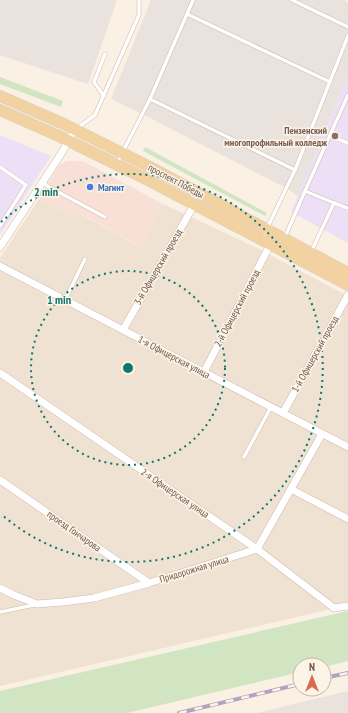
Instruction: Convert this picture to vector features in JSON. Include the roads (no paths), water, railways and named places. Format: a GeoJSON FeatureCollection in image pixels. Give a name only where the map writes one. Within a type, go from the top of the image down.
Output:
{"type":"FeatureCollection","features":[{"type":"Feature","properties":{"kind":"main road","name":"проспект Победы"},"geometry":{"type":"LineString","coordinates":[[0,96],[76,129],[348,273]]}},
{"type":"Feature","properties":{"kind":"main road","name":"проспект Победы"},"geometry":{"type":"LineString","coordinates":[[0,110],[116,164],[348,285]]}},
{"type":"Feature","properties":{"kind":"street"},"geometry":{"type":"LineString","coordinates":[[0,247],[76,129]]}},
{"type":"Feature","properties":{"kind":"street","name":"3-й Офицерский проезд"},"geometry":{"type":"LineString","coordinates":[[123,330],[194,205]]}},
{"type":"Feature","properties":{"kind":"street","name":"2-й Офицерский проезд"},"geometry":{"type":"LineString","coordinates":[[204,372],[266,242]]}},
{"type":"Feature","properties":{"kind":"street","name":"1-я Офицерская улица"},"geometry":{"type":"LineString","coordinates":[[0,266],[348,447]]}},
{"type":"Feature","properties":{"kind":"street","name":"1-й Офицерский проезд"},"geometry":{"type":"LineString","coordinates":[[282,413],[348,295]]}},
{"type":"Feature","properties":{"kind":"street","name":"2-я Офицерская улица"},"geometry":{"type":"LineString","coordinates":[[0,373],[257,549],[334,608],[348,606]]}},
{"type":"Feature","properties":{"kind":"street"},"geometry":{"type":"LineString","coordinates":[[257,549],[322,434]]}},
{"type":"Feature","properties":{"kind":"street","name":"проезд Гончарова"},"geometry":{"type":"LineString","coordinates":[[0,480],[149,583]]}},
{"type":"Feature","properties":{"kind":"street"},"geometry":{"type":"LineString","coordinates":[[291,489],[348,519]]}},
{"type":"Feature","properties":{"kind":"street","name":"Придорожная улица"},"geometry":{"type":"LineString","coordinates":[[37,604],[94,598],[149,583],[257,549]]}},
{"type":"Feature","properties":{"kind":"street"},"geometry":{"type":"LineString","coordinates":[[0,588],[37,604]]}},
{"type":"Feature","properties":{"kind":"lane"},"geometry":{"type":"LineString","coordinates":[[76,129],[95,114],[104,96],[139,15],[139,0]]}},
{"type":"Feature","properties":{"kind":"lane"},"geometry":{"type":"LineString","coordinates":[[116,164],[150,99],[193,0]]}},
{"type":"Feature","properties":{"kind":"lane"},"geometry":{"type":"LineString","coordinates":[[292,0],[348,27]]}},
{"type":"Feature","properties":{"kind":"lane"},"geometry":{"type":"LineString","coordinates":[[187,14],[330,82]]}},
{"type":"Feature","properties":{"kind":"lane"},"geometry":{"type":"LineString","coordinates":[[266,242],[267,229],[295,170],[348,36]]}},
{"type":"Feature","properties":{"kind":"lane"},"geometry":{"type":"LineString","coordinates":[[104,96],[94,82],[105,54]]}},
{"type":"Feature","properties":{"kind":"lane"},"geometry":{"type":"LineString","coordinates":[[284,238],[348,94]]}},
{"type":"Feature","properties":{"kind":"lane"},"geometry":{"type":"LineString","coordinates":[[150,99],[295,170]]}},
{"type":"Feature","properties":{"kind":"lane"},"geometry":{"type":"LineString","coordinates":[[330,136],[348,143]]}},
{"type":"Feature","properties":{"kind":"lane"},"geometry":{"type":"LineString","coordinates":[[0,167],[26,184],[0,226]]}},
{"type":"Feature","properties":{"kind":"lane"},"geometry":{"type":"LineString","coordinates":[[42,182],[105,217]]}},
{"type":"Feature","properties":{"kind":"lane"},"geometry":{"type":"LineString","coordinates":[[306,191],[348,208]]}},
{"type":"Feature","properties":{"kind":"lane"},"geometry":{"type":"LineString","coordinates":[[310,252],[334,203]]}},
{"type":"Feature","properties":{"kind":"lane"},"geometry":{"type":"LineString","coordinates":[[65,300],[85,259]]}},
{"type":"Feature","properties":{"kind":"lane"},"geometry":{"type":"LineString","coordinates":[[244,457],[270,407]]}},
{"type":"Feature","properties":{"kind":"lane","name":"Придорожная улица"},"geometry":{"type":"LineString","coordinates":[[0,612],[37,604]]}},
{"type":"Feature","properties":{"kind":"railway"},"geometry":{"type":"LineString","coordinates":[[332,676],[348,673]]}},
{"type":"Feature","properties":{"kind":"railway"},"geometry":{"type":"LineString","coordinates":[[179,713],[292,686]]}},
{"type":"Feature","properties":{"kind":"place","name":"Пензенский многопрофильный колледж"},"geometry":{"type":"Point","coordinates":[335,136]}},
{"type":"Feature","properties":{"kind":"place","name":"Магнит"},"geometry":{"type":"Point","coordinates":[90,187]}}]}
